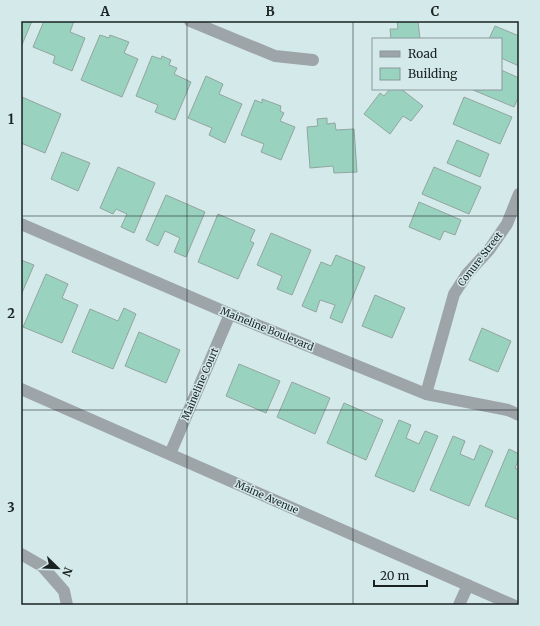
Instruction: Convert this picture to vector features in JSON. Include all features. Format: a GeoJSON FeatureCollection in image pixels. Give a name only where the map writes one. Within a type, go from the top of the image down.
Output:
{"type":"FeatureCollection","features":[{"type":"Feature","properties":{"kind":"street"},"geometry":{"type":"LineString","coordinates":[[190,21],[275,56],[313,60]]}},
{"type":"Feature","properties":{"kind":"street","name":"Conure Street"},"geometry":{"type":"LineString","coordinates":[[426,394],[454,294],[467,274],[489,250],[507,224],[519,194]]}},
{"type":"Feature","properties":{"kind":"street","name":"Maineline Boulevard"},"geometry":{"type":"LineString","coordinates":[[21,224],[230,314],[426,394],[508,410],[519,415]]}},
{"type":"Feature","properties":{"kind":"street","name":"Maineline Court"},"geometry":{"type":"LineString","coordinates":[[170,454],[230,314]]}},
{"type":"Feature","properties":{"kind":"street","name":"Maine Avenue"},"geometry":{"type":"LineString","coordinates":[[21,389],[513,605]]}},
{"type":"Feature","properties":{"kind":"street"},"geometry":{"type":"LineString","coordinates":[[21,554],[42,566],[64,591],[67,605]]}},
{"type":"Feature","properties":{"kind":"street"},"geometry":{"type":"LineString","coordinates":[[459,605],[468,585]]}},
{"type":"Feature","properties":{"kind":"building"},"geometry":{"type":"Polygon","coordinates":[[[21,21],[32,21],[21,47],[21,21]]]}},
{"type":"Feature","properties":{"kind":"building"},"geometry":{"type":"Polygon","coordinates":[[[44,21],[74,21],[70,32],[85,38],[72,71],[53,63],[55,56],[33,47],[44,21]]]}},
{"type":"Feature","properties":{"kind":"building"},"geometry":{"type":"Polygon","coordinates":[[[397,21],[418,21],[420,38],[391,38],[390,29],[398,29],[397,21]]]}},
{"type":"Feature","properties":{"kind":"building"},"geometry":{"type":"Polygon","coordinates":[[[495,26],[519,36],[519,66],[502,58],[502,38],[489,38],[495,26]]]}},
{"type":"Feature","properties":{"kind":"building"},"geometry":{"type":"Polygon","coordinates":[[[100,35],[109,38],[110,35],[129,42],[124,53],[138,59],[122,97],[81,80],[100,35]]]}},
{"type":"Feature","properties":{"kind":"building"},"geometry":{"type":"Polygon","coordinates":[[[152,56],[161,59],[162,56],[171,60],[169,65],[177,68],[174,74],[191,82],[175,120],[155,112],[158,105],[136,96],[152,56]]]}},
{"type":"Feature","properties":{"kind":"building"},"geometry":{"type":"Polygon","coordinates":[[[502,70],[519,78],[519,96],[514,107],[473,90],[502,90],[502,70]]]}},
{"type":"Feature","properties":{"kind":"building"},"geometry":{"type":"Polygon","coordinates":[[[206,76],[223,84],[219,94],[242,104],[225,143],[209,135],[212,128],[188,118],[206,76]]]}},
{"type":"Feature","properties":{"kind":"building"},"geometry":{"type":"Polygon","coordinates":[[[389,90],[402,90],[423,106],[411,121],[403,116],[390,134],[364,114],[380,93],[384,96],[389,90]]]}},
{"type":"Feature","properties":{"kind":"building"},"geometry":{"type":"Polygon","coordinates":[[[22,97],[61,114],[45,153],[21,143],[22,97]]]}},
{"type":"Feature","properties":{"kind":"building"},"geometry":{"type":"Polygon","coordinates":[[[464,97],[512,117],[500,144],[453,124],[464,97]]]}},
{"type":"Feature","properties":{"kind":"building"},"geometry":{"type":"Polygon","coordinates":[[[262,99],[281,106],[280,111],[284,113],[280,121],[295,127],[281,160],[261,152],[264,144],[241,135],[255,100],[262,103],[262,99]]]}},
{"type":"Feature","properties":{"kind":"building"},"geometry":{"type":"Polygon","coordinates":[[[327,118],[327,124],[335,123],[336,130],[354,129],[357,172],[334,173],[333,166],[310,168],[307,127],[318,126],[317,119],[327,118]]]}},
{"type":"Feature","properties":{"kind":"building"},"geometry":{"type":"Polygon","coordinates":[[[457,140],[489,154],[480,177],[447,163],[457,140]]]}},
{"type":"Feature","properties":{"kind":"building"},"geometry":{"type":"Polygon","coordinates":[[[62,152],[90,163],[78,191],[51,179],[62,152]]]}},
{"type":"Feature","properties":{"kind":"building"},"geometry":{"type":"Polygon","coordinates":[[[118,167],[155,183],[134,233],[121,227],[127,214],[116,209],[113,214],[100,208],[118,167]]]}},
{"type":"Feature","properties":{"kind":"building"},"geometry":{"type":"Polygon","coordinates":[[[434,167],[481,187],[469,214],[422,194],[434,167]]]}},
{"type":"Feature","properties":{"kind":"building"},"geometry":{"type":"Polygon","coordinates":[[[166,195],[205,212],[186,257],[174,252],[180,238],[165,231],[158,246],[146,240],[166,195]]]}},
{"type":"Feature","properties":{"kind":"building"},"geometry":{"type":"Polygon","coordinates":[[[419,202],[461,220],[455,235],[444,231],[440,240],[409,227],[419,202]]]}},
{"type":"Feature","properties":{"kind":"building"},"geometry":{"type":"Polygon","coordinates":[[[218,214],[255,230],[250,241],[254,243],[238,279],[198,262],[218,214]]]}},
{"type":"Feature","properties":{"kind":"building"},"geometry":{"type":"Polygon","coordinates":[[[271,233],[311,250],[292,295],[277,289],[282,276],[257,265],[271,233]]]}},
{"type":"Feature","properties":{"kind":"building"},"geometry":{"type":"Polygon","coordinates":[[[336,255],[365,267],[342,323],[330,318],[335,305],[320,300],[316,312],[302,306],[321,262],[331,266],[336,255]]]}},
{"type":"Feature","properties":{"kind":"building"},"geometry":{"type":"Polygon","coordinates":[[[21,260],[34,265],[21,295],[21,260]]]}},
{"type":"Feature","properties":{"kind":"building"},"geometry":{"type":"Polygon","coordinates":[[[46,274],[68,284],[62,298],[78,305],[62,343],[23,327],[46,274]]]}},
{"type":"Feature","properties":{"kind":"building"},"geometry":{"type":"Polygon","coordinates":[[[375,295],[405,308],[392,338],[362,326],[375,295]]]}},
{"type":"Feature","properties":{"kind":"building"},"geometry":{"type":"Polygon","coordinates":[[[124,308],[136,314],[113,369],[72,352],[90,309],[118,321],[124,308]]]}},
{"type":"Feature","properties":{"kind":"building"},"geometry":{"type":"Polygon","coordinates":[[[482,328],[511,341],[498,372],[469,360],[482,328]]]}},
{"type":"Feature","properties":{"kind":"building"},"geometry":{"type":"Polygon","coordinates":[[[139,332],[180,350],[166,383],[125,366],[139,332]]]}},
{"type":"Feature","properties":{"kind":"building"},"geometry":{"type":"Polygon","coordinates":[[[239,364],[280,381],[266,413],[226,396],[239,364]]]}},
{"type":"Feature","properties":{"kind":"building"},"geometry":{"type":"Polygon","coordinates":[[[292,382],[330,398],[315,434],[277,417],[292,382]]]}},
{"type":"Feature","properties":{"kind":"building"},"geometry":{"type":"Polygon","coordinates":[[[344,403],[383,420],[366,460],[327,443],[344,403]]]}},
{"type":"Feature","properties":{"kind":"building"},"geometry":{"type":"Polygon","coordinates":[[[399,420],[411,425],[406,438],[419,444],[425,431],[438,436],[414,492],[375,476],[399,420]]]}},
{"type":"Feature","properties":{"kind":"building"},"geometry":{"type":"Polygon","coordinates":[[[453,436],[465,441],[460,454],[474,460],[480,445],[493,451],[469,506],[430,490],[453,436]]]}},
{"type":"Feature","properties":{"kind":"building"},"geometry":{"type":"Polygon","coordinates":[[[509,449],[519,454],[515,468],[519,470],[519,520],[485,506],[509,449]]]}}]}
